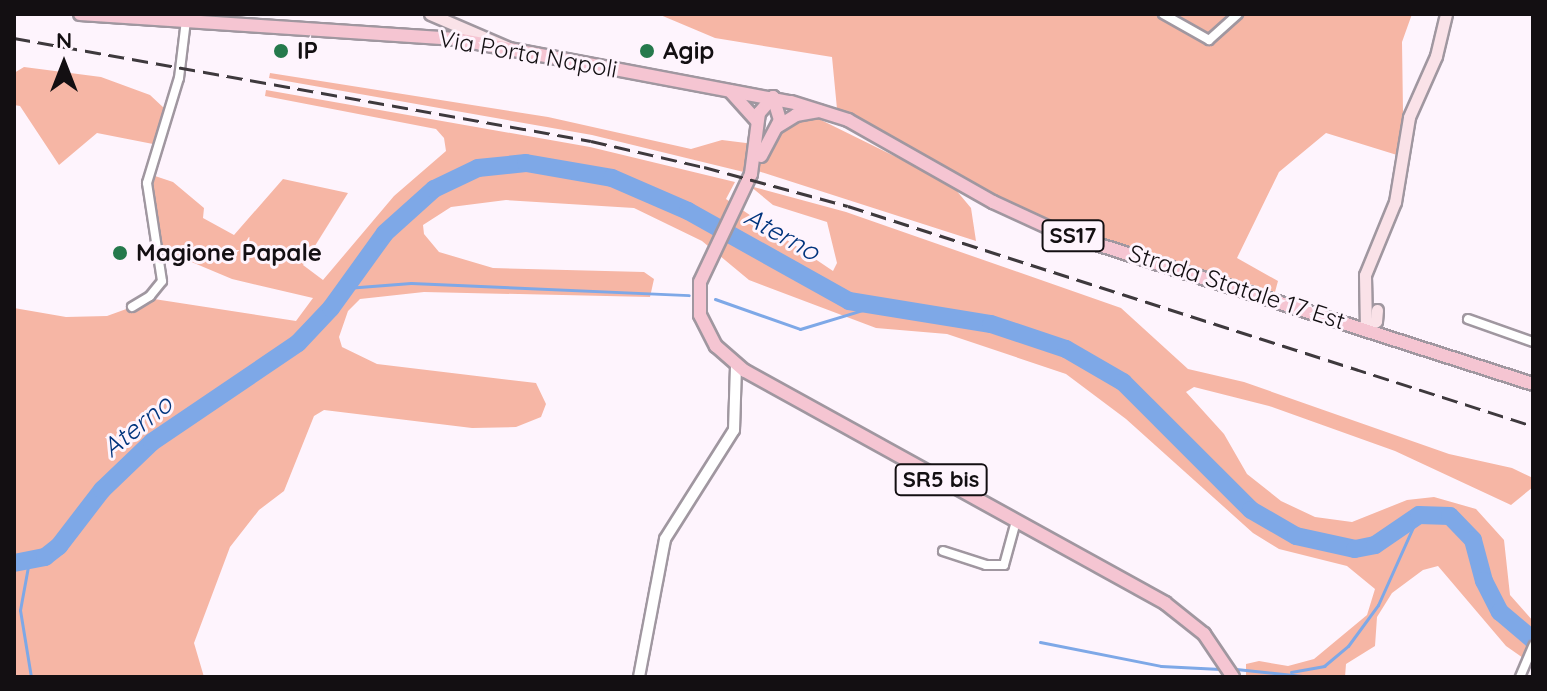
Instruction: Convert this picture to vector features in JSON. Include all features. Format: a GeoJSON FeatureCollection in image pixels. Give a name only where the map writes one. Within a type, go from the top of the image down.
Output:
{"type":"FeatureCollection","features":[{"type":"Feature","properties":{"kind":"main road","name":"Via Porta Napoli"},"geometry":{"type":"LineString","coordinates":[[80,14],[456,39],[773,97]]}},
{"type":"Feature","properties":{"kind":"main road"},"geometry":{"type":"LineString","coordinates":[[429,14],[509,48]]}},
{"type":"Feature","properties":{"kind":"main road"},"geometry":{"type":"LineString","coordinates":[[1377,310],[1376,321],[1366,328],[1365,275],[1395,202],[1412,108],[1436,56],[1446,14]]}},
{"type":"Feature","properties":{"kind":"main road"},"geometry":{"type":"LineString","coordinates":[[437,37],[451,23]]}},
{"type":"Feature","properties":{"kind":"main road"},"geometry":{"type":"LineString","coordinates":[[451,23],[463,31],[456,39]]}},
{"type":"Feature","properties":{"kind":"main road"},"geometry":{"type":"LineString","coordinates":[[727,89],[751,109],[758,124]]}},
{"type":"Feature","properties":{"kind":"main road"},"geometry":{"type":"LineString","coordinates":[[773,97],[780,115],[775,130]]}},
{"type":"Feature","properties":{"kind":"main road","name":"Strada Statale 17 Est"},"geometry":{"type":"LineString","coordinates":[[773,97],[822,111],[1056,231],[1342,320],[1533,384]]}},
{"type":"Feature","properties":{"kind":"main road","name":"SR5 bis"},"geometry":{"type":"LineString","coordinates":[[735,209],[755,163],[760,109],[773,97]]}},
{"type":"Feature","properties":{"kind":"main road"},"geometry":{"type":"LineString","coordinates":[[775,130],[796,115],[822,111]]}},
{"type":"Feature","properties":{"kind":"main road","name":"SR5 bis"},"geometry":{"type":"LineString","coordinates":[[775,130],[709,257],[698,292],[700,315],[710,338],[736,365],[1177,612],[1204,634],[1233,677]]}},
{"type":"Feature","properties":{"kind":"main road"},"geometry":{"type":"LineString","coordinates":[[1366,286],[1395,338]]}},
{"type":"Feature","properties":{"kind":"main road"},"geometry":{"type":"LineString","coordinates":[[1342,320],[1354,318],[1364,306]]}},
{"type":"Feature","properties":{"kind":"street"},"geometry":{"type":"LineString","coordinates":[[1163,14],[1209,40],[1220,36],[1238,14]]}},
{"type":"Feature","properties":{"kind":"street"},"geometry":{"type":"LineString","coordinates":[[132,307],[150,296],[162,281],[147,183],[179,78],[186,20]]}},
{"type":"Feature","properties":{"kind":"street"},"geometry":{"type":"LineString","coordinates":[[1468,319],[1533,342]]}},
{"type":"Feature","properties":{"kind":"street"},"geometry":{"type":"LineString","coordinates":[[639,677],[665,539],[734,430],[736,365]]}},
{"type":"Feature","properties":{"kind":"street"},"geometry":{"type":"LineString","coordinates":[[943,551],[986,565],[1004,565],[1016,521]]}},
{"type":"Feature","properties":{"kind":"street"},"geometry":{"type":"LineString","coordinates":[[1520,677],[1533,646]]}},
{"type":"Feature","properties":{"kind":"shaded area"},"geometry":{"type":"Polygon","coordinates":[[[658,14],[1412,14],[1402,42],[1403,112],[1397,155],[1326,133],[1279,172],[1237,258],[1278,281],[1275,292],[1059,225],[1004,201],[837,109],[832,57],[715,38],[658,14]]]}},
{"type":"Feature","properties":{"kind":"shaded area"},"geometry":{"type":"Polygon","coordinates":[[[24,67],[101,77],[150,95],[165,109],[153,144],[97,133],[59,165],[20,106],[14,105],[14,73],[24,67]]]}},
{"type":"Feature","properties":{"kind":"shaded area"},"geometry":{"type":"Polygon","coordinates":[[[270,73],[548,117],[691,149],[722,140],[771,146],[789,123],[817,118],[951,184],[971,208],[976,241],[758,171],[756,175],[592,135],[269,78],[270,73]]]}},
{"type":"Feature","properties":{"kind":"shaded area"},"geometry":{"type":"Polygon","coordinates":[[[266,90],[590,147],[735,182],[726,199],[833,271],[837,263],[827,222],[773,205],[750,186],[846,212],[1121,308],[1188,369],[1244,382],[1449,454],[1512,468],[1533,478],[1533,487],[1511,505],[1395,451],[1269,406],[1194,387],[1186,392],[1224,434],[1247,474],[1281,501],[1315,517],[1352,522],[1407,500],[1434,497],[1476,509],[1504,540],[1510,595],[1533,621],[1533,665],[1506,646],[1438,566],[1423,570],[1392,593],[1377,617],[1375,646],[1346,664],[1345,677],[1246,675],[1246,664],[1259,661],[1288,666],[1314,659],[1367,615],[1375,589],[1347,566],[1279,549],[1253,533],[1126,419],[1066,374],[947,334],[876,328],[749,280],[702,241],[634,208],[506,200],[451,207],[423,225],[424,234],[439,252],[493,268],[644,272],[654,279],[650,297],[424,292],[360,299],[348,311],[339,337],[342,347],[377,364],[536,383],[546,404],[541,417],[516,427],[472,428],[324,410],[314,416],[284,491],[259,510],[230,547],[194,643],[204,677],[14,677],[14,308],[66,317],[107,316],[154,299],[296,321],[313,298],[232,279],[163,250],[152,191],[155,176],[173,182],[204,208],[203,218],[234,235],[283,179],[348,193],[303,265],[323,280],[394,196],[446,151],[444,138],[436,129],[265,96],[266,90]]]}},
{"type":"Feature","properties":{"kind":"waterway","name":"Aterno"},"geometry":{"type":"LineString","coordinates":[[14,563],[45,557],[59,546],[102,490],[152,442],[298,343],[331,308],[385,233],[434,189],[478,168],[526,163],[612,178],[688,211],[849,301],[991,324],[1066,349],[1123,382],[1251,510],[1296,536],[1355,549],[1375,545],[1419,515],[1450,516],[1473,540],[1484,581],[1500,612],[1533,640]]}},
{"type":"Feature","properties":{"kind":"waterway"},"geometry":{"type":"LineString","coordinates":[[346,288],[411,283],[689,295]]}},
{"type":"Feature","properties":{"kind":"waterway"},"geometry":{"type":"LineString","coordinates":[[715,299],[800,329],[869,308]]}},
{"type":"Feature","properties":{"kind":"waterway"},"geometry":{"type":"LineString","coordinates":[[1291,672],[1324,666],[1348,646],[1378,605],[1413,527],[1427,514]]}},
{"type":"Feature","properties":{"kind":"waterway"},"geometry":{"type":"LineString","coordinates":[[29,561],[20,610],[31,677]]}},
{"type":"Feature","properties":{"kind":"waterway"},"geometry":{"type":"LineString","coordinates":[[1040,642],[1161,666],[1220,669]]}},
{"type":"Feature","properties":{"kind":"waterway"},"geometry":{"type":"LineString","coordinates":[[1236,669],[1312,677]]}},
{"type":"Feature","properties":{"kind":"railway"},"geometry":{"type":"LineString","coordinates":[[14,38],[591,141],[704,167],[848,206],[1533,426]]}},
{"type":"Feature","properties":{"kind":"place","name":"IP"},"geometry":{"type":"Point","coordinates":[281,51]}},
{"type":"Feature","properties":{"kind":"place","name":"Agip"},"geometry":{"type":"Point","coordinates":[647,51]}},
{"type":"Feature","properties":{"kind":"place","name":"Magione Papale"},"geometry":{"type":"Point","coordinates":[120,253]}}]}
